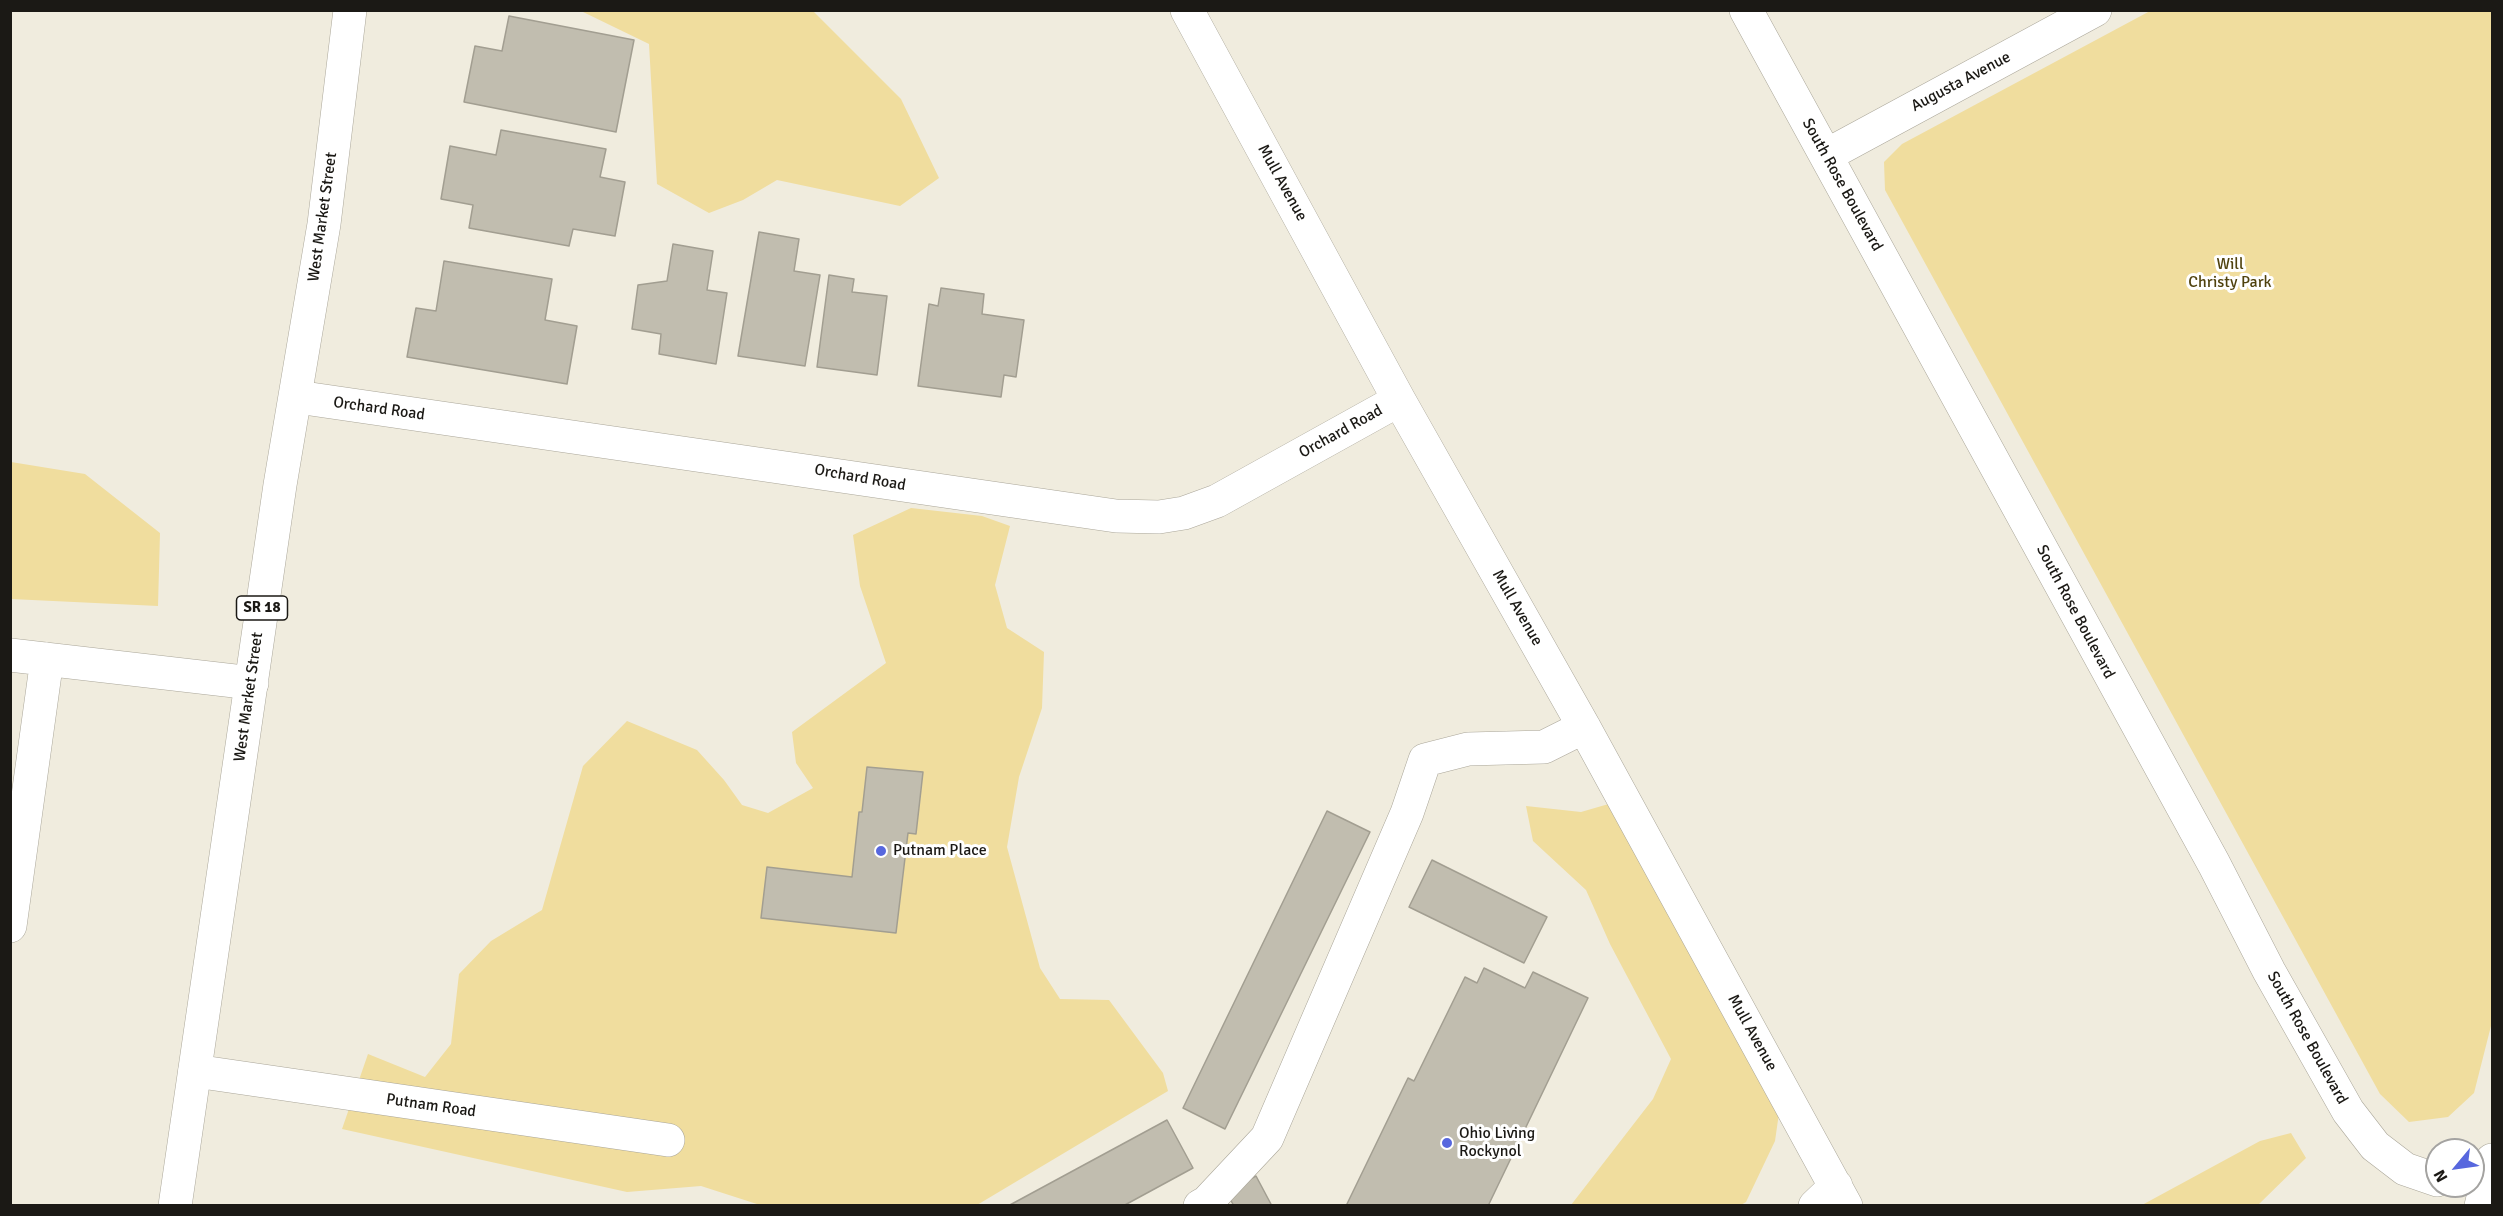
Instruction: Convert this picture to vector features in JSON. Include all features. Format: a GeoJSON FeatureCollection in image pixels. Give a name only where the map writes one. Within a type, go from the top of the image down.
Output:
{"type":"FeatureCollection","features":[{"type":"Feature","properties":{"kind":"street","name":"West Market Street"},"geometry":{"type":"LineString","coordinates":[[175,1206],[280,485],[297,397],[324,224],[350,10]]}},
{"type":"Feature","properties":{"kind":"street","name":"Mull Avenue"},"geometry":{"type":"LineString","coordinates":[[1186,10],[1399,400],[1584,727],[1832,1199]]}},
{"type":"Feature","properties":{"kind":"street","name":"South Rose Boulevard"},"geometry":{"type":"LineString","coordinates":[[1746,10],[1779,74],[1827,155],[1907,307],[2214,864],[2269,971],[2348,1111],[2375,1146],[2404,1169],[2425,1176]]}},
{"type":"Feature","properties":{"kind":"street","name":"Augusta Avenue"},"geometry":{"type":"LineString","coordinates":[[1827,155],[2096,10]]}},
{"type":"Feature","properties":{"kind":"street","name":"Orchard Road"},"geometry":{"type":"LineString","coordinates":[[297,397],[1116,516],[1159,517],[1184,513],[1217,501],[1399,400]]}},
{"type":"Feature","properties":{"kind":"street"},"geometry":{"type":"LineString","coordinates":[[10,655],[252,683]]}},
{"type":"Feature","properties":{"kind":"street"},"geometry":{"type":"LineString","coordinates":[[10,926],[47,659]]}},
{"type":"Feature","properties":{"kind":"street"},"geometry":{"type":"LineString","coordinates":[[1200,1206],[1207,1202],[1267,1138],[1407,813],[1425,760],[1468,750],[1544,747],[1584,727]]}},
{"type":"Feature","properties":{"kind":"street","name":"Putnam Road"},"geometry":{"type":"LineString","coordinates":[[195,1071],[668,1140]]}},
{"type":"Feature","properties":{"kind":"green space"},"geometry":{"type":"Polygon","coordinates":[[[581,11],[813,11],[901,99],[939,178],[900,206],[777,180],[743,200],[709,213],[657,184],[649,44],[581,11]]]}},
{"type":"Feature","properties":{"kind":"green space","name":"Will Christy Park"},"geometry":{"type":"Polygon","coordinates":[[[2150,11],[2492,11],[2492,1022],[2474,1093],[2448,1117],[2409,1122],[2380,1094],[1885,190],[1884,162],[1902,144],[2150,11]]]}},
{"type":"Feature","properties":{"kind":"green space"},"geometry":{"type":"Polygon","coordinates":[[[11,462],[85,474],[160,533],[158,606],[11,599],[11,462]]]}},
{"type":"Feature","properties":{"kind":"green space"},"geometry":{"type":"Polygon","coordinates":[[[911,508],[982,516],[1010,526],[995,585],[1007,628],[1044,652],[1042,708],[1019,777],[1007,847],[1040,968],[1060,999],[1109,1000],[1163,1073],[1168,1091],[977,1205],[760,1205],[701,1186],[627,1192],[342,1129],[368,1054],[425,1077],[451,1044],[459,974],[491,941],[542,910],[583,766],[627,721],[697,750],[724,780],[742,805],[768,813],[813,788],[796,763],[792,732],[886,663],[860,586],[853,535],[911,508]]]}},
{"type":"Feature","properties":{"kind":"green space"},"geometry":{"type":"Polygon","coordinates":[[[1612,803],[1779,1113],[1775,1141],[1746,1202],[1741,1205],[1571,1205],[1653,1099],[1671,1059],[1610,944],[1586,890],[1533,841],[1526,806],[1581,812],[1612,803]]]}},
{"type":"Feature","properties":{"kind":"green space"},"geometry":{"type":"Polygon","coordinates":[[[2291,1133],[2306,1158],[2258,1205],[2142,1205],[2260,1141],[2291,1133]]]}},
{"type":"Feature","properties":{"kind":"building"},"geometry":{"type":"Polygon","coordinates":[[[509,16],[634,40],[616,132],[464,102],[475,46],[502,51],[509,16]]]}},
{"type":"Feature","properties":{"kind":"building"},"geometry":{"type":"Polygon","coordinates":[[[501,130],[606,149],[600,177],[625,182],[615,236],[573,229],[569,246],[469,228],[473,205],[441,199],[450,146],[496,155],[501,130]]]}},
{"type":"Feature","properties":{"kind":"building"},"geometry":{"type":"Polygon","coordinates":[[[759,232],[799,239],[794,271],[820,275],[805,366],[738,356],[759,232]]]}},
{"type":"Feature","properties":{"kind":"building"},"geometry":{"type":"Polygon","coordinates":[[[673,244],[713,251],[707,290],[727,293],[716,364],[659,354],[661,334],[632,329],[638,285],[667,281],[673,244]]]}},
{"type":"Feature","properties":{"kind":"building"},"geometry":{"type":"Polygon","coordinates":[[[444,261],[552,279],[545,320],[577,326],[567,384],[407,357],[416,308],[436,311],[444,261]]]}},
{"type":"Feature","properties":{"kind":"building"},"geometry":{"type":"Polygon","coordinates":[[[829,275],[854,279],[852,292],[887,296],[877,375],[817,367],[829,275]]]}},
{"type":"Feature","properties":{"kind":"building"},"geometry":{"type":"Polygon","coordinates":[[[941,288],[984,294],[982,314],[1024,320],[1016,377],[1004,375],[1001,397],[918,386],[929,304],[938,306],[941,288]]]}},
{"type":"Feature","properties":{"kind":"building","name":"Putnam Place"},"geometry":{"type":"Polygon","coordinates":[[[867,767],[923,772],[916,834],[908,833],[896,933],[761,918],[767,867],[852,877],[859,812],[862,812],[867,767]]]}},
{"type":"Feature","properties":{"kind":"building"},"geometry":{"type":"Polygon","coordinates":[[[1327,811],[1370,832],[1225,1129],[1183,1108],[1327,811]]]}},
{"type":"Feature","properties":{"kind":"building"},"geometry":{"type":"Polygon","coordinates":[[[1432,860],[1547,917],[1524,963],[1409,907],[1432,860]]]}},
{"type":"Feature","properties":{"kind":"building","name":"Ohio Living Rockynol"},"geometry":{"type":"Polygon","coordinates":[[[1484,968],[1525,988],[1533,972],[1588,998],[1488,1206],[1346,1206],[1408,1078],[1414,1081],[1465,977],[1477,983],[1484,968]]]}},
{"type":"Feature","properties":{"kind":"building"},"geometry":{"type":"Polygon","coordinates":[[[1167,1120],[1193,1168],[1123,1206],[1008,1206],[1167,1120]]]}},
{"type":"Feature","properties":{"kind":"building"},"geometry":{"type":"Polygon","coordinates":[[[1256,1176],[1272,1206],[1234,1206],[1226,1192],[1256,1176]]]}},
{"type":"Feature","properties":{"kind":"place","name":"Putnam Place"},"geometry":{"type":"Point","coordinates":[881,851]}},
{"type":"Feature","properties":{"kind":"place","name":"Ohio Living Rockynol"},"geometry":{"type":"Point","coordinates":[1447,1143]}}]}
